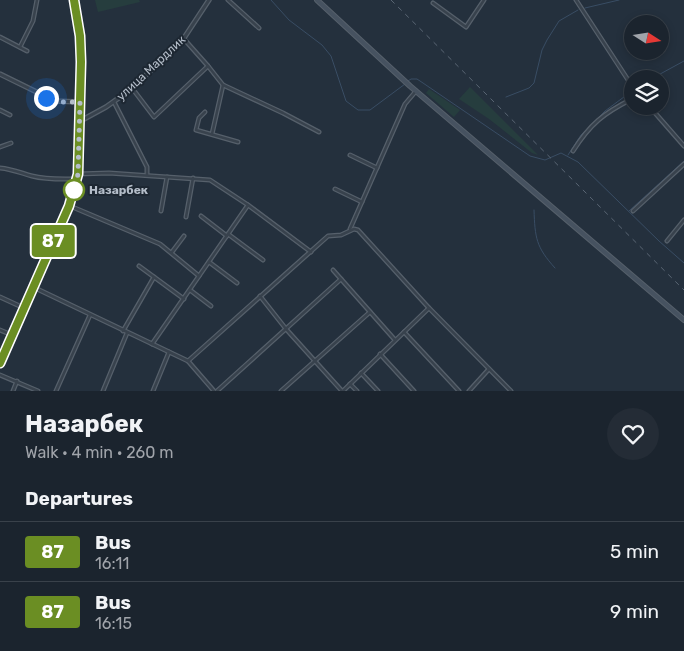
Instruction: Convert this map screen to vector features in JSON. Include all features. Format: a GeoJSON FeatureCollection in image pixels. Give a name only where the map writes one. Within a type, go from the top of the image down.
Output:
{"type":"FeatureCollection","features":[{"type":"Feature","properties":{"kind":"main road"},"geometry":{"type":"LineString","coordinates":[[0,363],[69,206],[77,180],[80,45],[74,0]]}},
{"type":"Feature","properties":{"kind":"main road"},"geometry":{"type":"LineString","coordinates":[[317,0],[402,80],[684,320]]}},
{"type":"Feature","properties":{"kind":"street"},"geometry":{"type":"LineString","coordinates":[[20,47],[33,21],[37,0]]}},
{"type":"Feature","properties":{"kind":"street","name":"улица Мардлик"},"geometry":{"type":"LineString","coordinates":[[79,119],[84,119],[114,102],[132,88],[184,39],[209,0]]}},
{"type":"Feature","properties":{"kind":"street"},"geometry":{"type":"LineString","coordinates":[[228,0],[259,28]]}},
{"type":"Feature","properties":{"kind":"street"},"geometry":{"type":"LineString","coordinates":[[433,3],[466,27],[484,0]]}},
{"type":"Feature","properties":{"kind":"street"},"geometry":{"type":"LineString","coordinates":[[576,0],[624,74]]}},
{"type":"Feature","properties":{"kind":"street"},"geometry":{"type":"LineString","coordinates":[[0,38],[27,51]]}},
{"type":"Feature","properties":{"kind":"street"},"geometry":{"type":"LineString","coordinates":[[184,39],[223,85],[319,132]]}},
{"type":"Feature","properties":{"kind":"street"},"geometry":{"type":"LineString","coordinates":[[132,88],[154,117],[208,66]]}},
{"type":"Feature","properties":{"kind":"street"},"geometry":{"type":"LineString","coordinates":[[0,74],[55,101],[80,102]]}},
{"type":"Feature","properties":{"kind":"street"},"geometry":{"type":"LineString","coordinates":[[212,134],[223,85]]}},
{"type":"Feature","properties":{"kind":"street"},"geometry":{"type":"LineString","coordinates":[[188,361],[328,236],[341,235],[350,229],[405,104],[416,91]]}},
{"type":"Feature","properties":{"kind":"street"},"geometry":{"type":"LineString","coordinates":[[114,102],[147,167],[146,175]]}},
{"type":"Feature","properties":{"kind":"street"},"geometry":{"type":"LineString","coordinates":[[573,150],[595,122],[624,103]]}},
{"type":"Feature","properties":{"kind":"street"},"geometry":{"type":"LineString","coordinates":[[0,110],[10,115]]}},
{"type":"Feature","properties":{"kind":"street"},"geometry":{"type":"LineString","coordinates":[[205,112],[199,118],[196,130],[238,142]]}},
{"type":"Feature","properties":{"kind":"street"},"geometry":{"type":"LineString","coordinates":[[657,115],[684,146]]}},
{"type":"Feature","properties":{"kind":"street"},"geometry":{"type":"LineString","coordinates":[[0,147],[10,143]]}},
{"type":"Feature","properties":{"kind":"street"},"geometry":{"type":"LineString","coordinates":[[350,155],[377,168]]}},
{"type":"Feature","properties":{"kind":"street"},"geometry":{"type":"LineString","coordinates":[[633,211],[684,164]]}},
{"type":"Feature","properties":{"kind":"street"},"geometry":{"type":"LineString","coordinates":[[0,168],[11,168],[30,176],[49,179],[77,180]]}},
{"type":"Feature","properties":{"kind":"street"},"geometry":{"type":"LineString","coordinates":[[78,174],[109,173],[210,180],[248,205],[311,252]]}},
{"type":"Feature","properties":{"kind":"street"},"geometry":{"type":"LineString","coordinates":[[161,211],[168,176]]}},
{"type":"Feature","properties":{"kind":"street"},"geometry":{"type":"LineString","coordinates":[[186,217],[193,178]]}},
{"type":"Feature","properties":{"kind":"street"},"geometry":{"type":"LineString","coordinates":[[336,189],[362,202]]}},
{"type":"Feature","properties":{"kind":"street"},"geometry":{"type":"LineString","coordinates":[[152,344],[248,205]]}},
{"type":"Feature","properties":{"kind":"street"},"geometry":{"type":"LineString","coordinates":[[69,206],[160,244],[199,276]]}},
{"type":"Feature","properties":{"kind":"street"},"geometry":{"type":"LineString","coordinates":[[201,216],[263,260]]}},
{"type":"Feature","properties":{"kind":"street"},"geometry":{"type":"LineString","coordinates":[[667,241],[684,220]]}},
{"type":"Feature","properties":{"kind":"street"},"geometry":{"type":"LineString","coordinates":[[350,229],[358,230],[429,308],[511,391]]}},
{"type":"Feature","properties":{"kind":"street"},"geometry":{"type":"LineString","coordinates":[[172,252],[184,236]]}},
{"type":"Feature","properties":{"kind":"street"},"geometry":{"type":"LineString","coordinates":[[208,262],[237,283]]}},
{"type":"Feature","properties":{"kind":"street"},"geometry":{"type":"LineString","coordinates":[[139,266],[184,299]]}},
{"type":"Feature","properties":{"kind":"street"},"geometry":{"type":"LineString","coordinates":[[333,270],[395,340]]}},
{"type":"Feature","properties":{"kind":"street"},"geometry":{"type":"LineString","coordinates":[[124,331],[154,277]]}},
{"type":"Feature","properties":{"kind":"street"},"geometry":{"type":"LineString","coordinates":[[33,288],[188,361],[216,391],[341,279]]}},
{"type":"Feature","properties":{"kind":"street"},"geometry":{"type":"LineString","coordinates":[[190,290],[211,306]]}},
{"type":"Feature","properties":{"kind":"street"},"geometry":{"type":"LineString","coordinates":[[260,296],[286,329],[343,391],[429,308]]}},
{"type":"Feature","properties":{"kind":"street"},"geometry":{"type":"LineString","coordinates":[[0,297],[24,308]]}},
{"type":"Feature","properties":{"kind":"street"},"geometry":{"type":"LineString","coordinates":[[281,391],[370,312]]}},
{"type":"Feature","properties":{"kind":"street"},"geometry":{"type":"LineString","coordinates":[[56,391],[90,315]]}},
{"type":"Feature","properties":{"kind":"street"},"geometry":{"type":"LineString","coordinates":[[0,330],[12,335]]}},
{"type":"Feature","properties":{"kind":"street"},"geometry":{"type":"LineString","coordinates":[[404,332],[459,391]]}},
{"type":"Feature","properties":{"kind":"street"},"geometry":{"type":"LineString","coordinates":[[103,391],[127,333]]}},
{"type":"Feature","properties":{"kind":"street"},"geometry":{"type":"LineString","coordinates":[[153,391],[169,352]]}},
{"type":"Feature","properties":{"kind":"street"},"geometry":{"type":"LineString","coordinates":[[380,354],[414,391]]}},
{"type":"Feature","properties":{"kind":"street"},"geometry":{"type":"LineString","coordinates":[[468,391],[490,369]]}},
{"type":"Feature","properties":{"kind":"street"},"geometry":{"type":"LineString","coordinates":[[361,373],[378,391]]}},
{"type":"Feature","properties":{"kind":"street"},"geometry":{"type":"LineString","coordinates":[[0,375],[38,391]]}},
{"type":"Feature","properties":{"kind":"street"},"geometry":{"type":"LineString","coordinates":[[13,391],[17,382]]}},
{"type":"Feature","properties":{"kind":"street"},"geometry":{"type":"LineString","coordinates":[[350,384],[357,391]]}},
{"type":"Feature","properties":{"kind":"green space"},"geometry":{"type":"Polygon","coordinates":[[[95,0],[139,0],[140,2],[98,12],[95,0]]]}},
{"type":"Feature","properties":{"kind":"green space"},"geometry":{"type":"Polygon","coordinates":[[[470,87],[538,155],[532,153],[489,119],[459,99],[470,87]]]}},
{"type":"Feature","properties":{"kind":"green space"},"geometry":{"type":"Polygon","coordinates":[[[429,89],[460,110],[454,117],[426,93],[429,89]]]}},
{"type":"Feature","properties":{"kind":"waterway"},"geometry":{"type":"LineString","coordinates":[[271,0],[289,20],[322,45],[331,56],[346,101],[358,110],[370,110],[405,84]]}},
{"type":"Feature","properties":{"kind":"waterway"},"geometry":{"type":"LineString","coordinates":[[585,8],[619,0]]}},
{"type":"Feature","properties":{"kind":"waterway"},"geometry":{"type":"LineString","coordinates":[[506,97],[529,88],[534,83],[542,50],[547,40],[559,21],[578,10]]}},
{"type":"Feature","properties":{"kind":"waterway"},"geometry":{"type":"LineString","coordinates":[[668,70],[684,61]]}},
{"type":"Feature","properties":{"kind":"waterway"},"geometry":{"type":"LineString","coordinates":[[408,81],[417,79],[530,156],[545,160],[561,153],[578,162],[684,263]]}},
{"type":"Feature","properties":{"kind":"waterway"},"geometry":{"type":"LineString","coordinates":[[568,155],[581,135],[605,111],[624,97]]}},
{"type":"Feature","properties":{"kind":"waterway"},"geometry":{"type":"LineString","coordinates":[[629,211],[684,161]]}},
{"type":"Feature","properties":{"kind":"waterway"},"geometry":{"type":"LineString","coordinates":[[534,210],[536,235],[540,248],[555,268]]}},
{"type":"Feature","properties":{"kind":"railway"},"geometry":{"type":"LineString","coordinates":[[391,0],[684,290]]}},
{"type":"Feature","properties":{"kind":"bus line","name":"87"},"geometry":{"type":"LineString","coordinates":[[0,363],[69,206],[78,174],[81,62],[80,36],[74,0]]}},
{"type":"Feature","properties":{"kind":"place","name":"Назарбек"},"geometry":{"type":"Point","coordinates":[74,190]}},
{"type":"Feature","properties":{"kind":"route"},"geometry":{"type":"LineString","coordinates":[[46,98],[64,103],[80,102],[78,174],[74,190]]}}]}
